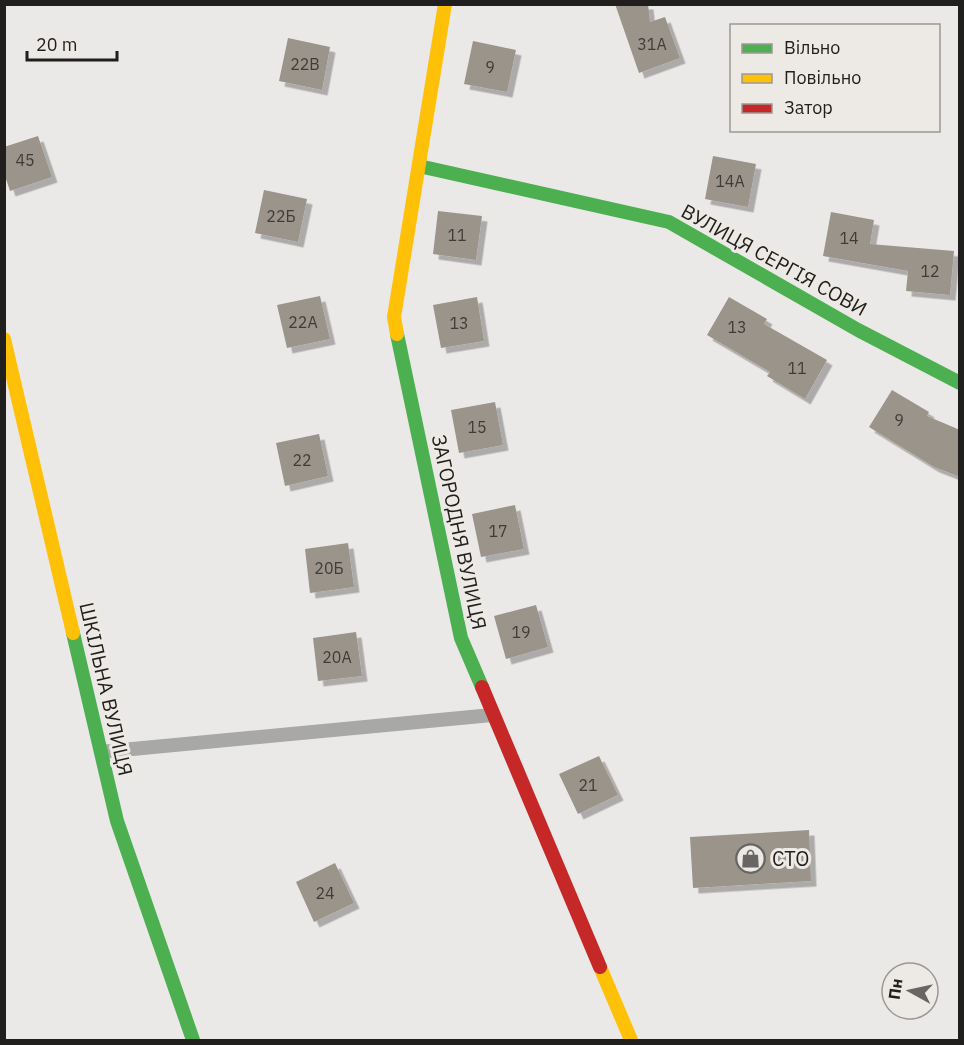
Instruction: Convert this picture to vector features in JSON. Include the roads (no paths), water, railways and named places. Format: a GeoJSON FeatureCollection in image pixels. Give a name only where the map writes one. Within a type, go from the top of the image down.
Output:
{"type":"FeatureCollection","features":[{"type":"Feature","properties":{"kind":"street","name":"ЗАГОРОДНЯ ВУЛИЦЯ"},"geometry":{"type":"LineString","coordinates":[[445,4],[394,317],[461,638],[631,1041]]}},
{"type":"Feature","properties":{"kind":"street","name":"ВУЛИЦЯ СЕРГІЯ СОВИ"},"geometry":{"type":"LineString","coordinates":[[419,166],[669,222],[858,330],[960,383]]}},
{"type":"Feature","properties":{"kind":"street","name":"ШКІЛЬНА ВУЛИЦЯ"},"geometry":{"type":"LineString","coordinates":[[4,339],[117,821],[193,1041]]}},
{"type":"Feature","properties":{"kind":"lane"},"geometry":{"type":"LineString","coordinates":[[101,752],[492,715]]}},
{"type":"Feature","properties":{"kind":"place","name":"СТО"},"geometry":{"type":"Point","coordinates":[751,859]}}]}
